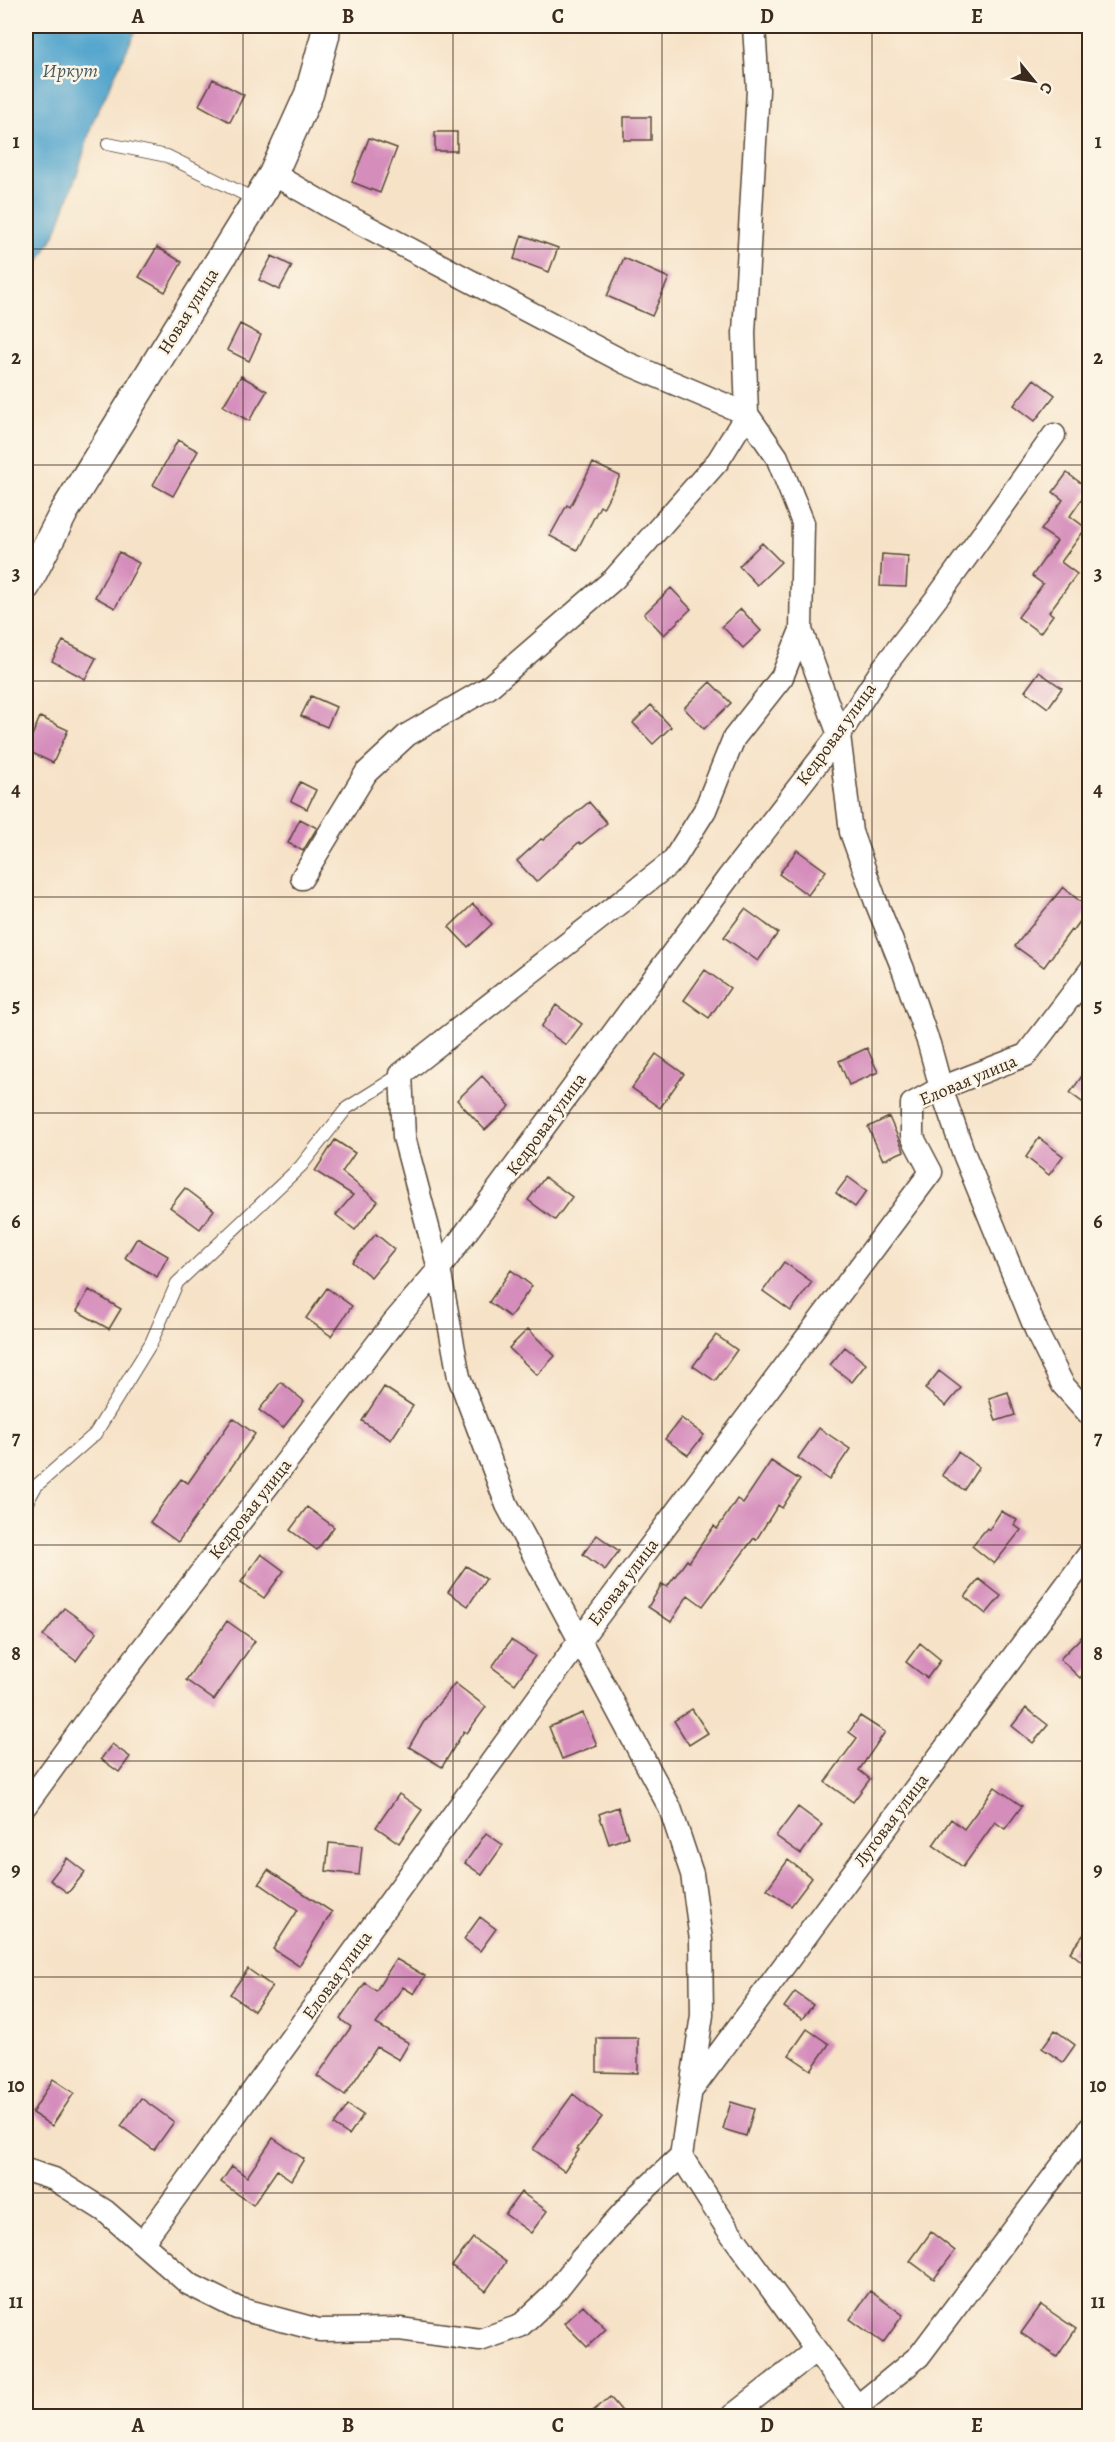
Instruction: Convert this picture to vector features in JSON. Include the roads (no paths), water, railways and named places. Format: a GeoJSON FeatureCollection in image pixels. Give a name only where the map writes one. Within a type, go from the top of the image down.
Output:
{"type":"FeatureCollection","features":[{"type":"Feature","properties":{"kind":"street","name":"Новая улица"},"geometry":{"type":"LineString","coordinates":[[26,586],[64,512],[273,174],[309,94],[326,26]]}},
{"type":"Feature","properties":{"kind":"street"},"geometry":{"type":"LineString","coordinates":[[302,878],[366,773],[406,735],[488,688],[614,579],[718,461],[747,414],[744,333],[758,90],[754,26]]}},
{"type":"Feature","properties":{"kind":"street"},"geometry":{"type":"LineString","coordinates":[[273,174],[330,207],[624,362],[747,414],[777,457],[803,523],[801,630],[838,735],[851,831],[903,969],[964,1154],[1039,1337],[1063,1386],[1089,1415]]}},
{"type":"Feature","properties":{"kind":"street","name":"Кедровая улица"},"geometry":{"type":"LineString","coordinates":[[26,1805],[92,1714],[393,1323],[439,1269],[728,878],[838,735],[883,668],[939,595],[1054,435]]}},
{"type":"Feature","properties":{"kind":"street"},"geometry":{"type":"LineString","coordinates":[[26,2170],[54,2179],[105,2211],[189,2284],[237,2308],[320,2330],[400,2329],[480,2340],[520,2326],[551,2297],[580,2259],[637,2197],[681,2156],[693,2088],[702,2015],[701,1940],[692,1874],[670,1808],[507,1504],[459,1377],[439,1269],[404,1137],[401,1074],[674,861],[705,810],[734,738],[782,678],[801,630]]}},
{"type":"Feature","properties":{"kind":"street","name":"Еловая улица"},"geometry":{"type":"LineString","coordinates":[[143,2242],[580,1640],[931,1172],[912,1136],[912,1104],[941,1088],[1026,1055],[1089,971]]}},
{"type":"Feature","properties":{"kind":"street"},"geometry":{"type":"LineString","coordinates":[[931,1172],[964,1154]]}},
{"type":"Feature","properties":{"kind":"street","name":"Луговая улица"},"geometry":{"type":"LineString","coordinates":[[693,2088],[1089,1553]]}},
{"type":"Feature","properties":{"kind":"street"},"geometry":{"type":"LineString","coordinates":[[681,2156],[727,2228],[861,2412],[919,2356],[1089,2128]]}},
{"type":"Feature","properties":{"kind":"street"},"geometry":{"type":"LineString","coordinates":[[732,2416],[816,2350]]}},
{"type":"Feature","properties":{"kind":"lane"},"geometry":{"type":"LineString","coordinates":[[108,144],[167,156],[256,200]]}},
{"type":"Feature","properties":{"kind":"lane"},"geometry":{"type":"LineString","coordinates":[[26,1504],[36,1486],[95,1434],[151,1343],[177,1283],[301,1166],[347,1108],[401,1074]]}},
{"type":"Feature","properties":{"kind":"water","name":"Иркут"},"geometry":{"type":"Polygon","coordinates":[[[26,26],[138,26],[92,123],[56,232],[26,284],[26,26]]]}}]}
